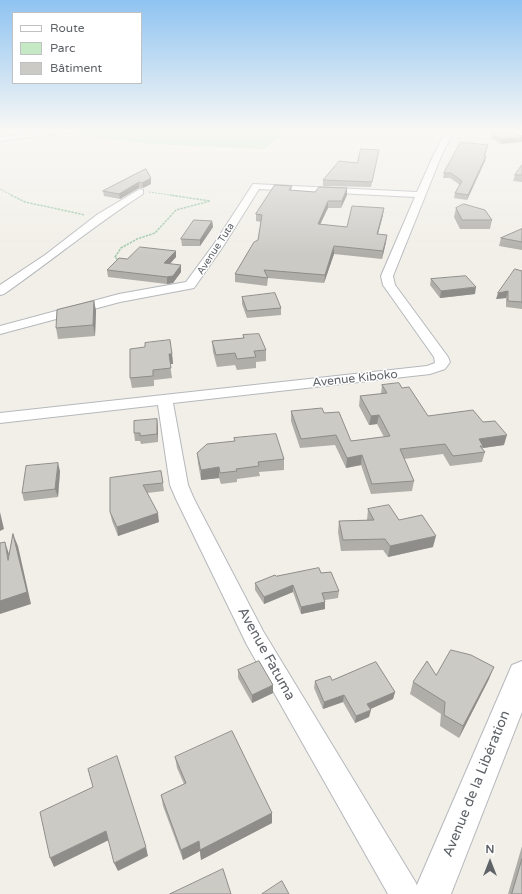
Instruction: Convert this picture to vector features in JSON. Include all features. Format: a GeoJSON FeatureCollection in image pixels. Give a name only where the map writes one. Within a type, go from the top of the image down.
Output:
{"type":"FeatureCollection","features":[{"type":"Feature","properties":{"kind":"street","name":"Avenue Kiboko"},"geometry":{"type":"LineString","coordinates":[[0,418],[430,370],[440,366],[443,362],[441,357],[386,279],[396,250],[431,172]]}},
{"type":"Feature","properties":{"kind":"street","name":"Avenue Tuta"},"geometry":{"type":"LineString","coordinates":[[0,330],[119,298],[190,285],[220,245],[256,186],[421,195]]}},
{"type":"Feature","properties":{"kind":"street"},"geometry":{"type":"LineString","coordinates":[[0,291],[48,258],[102,216],[140,192]]}},
{"type":"Feature","properties":{"kind":"street","name":"Avenue Fatuma"},"geometry":{"type":"LineString","coordinates":[[165,400],[179,485],[185,499],[254,638],[405,894]]}},
{"type":"Feature","properties":{"kind":"street","name":"Avenue de la Libération"},"geometry":{"type":"LineString","coordinates":[[432,894],[522,674]]}},
{"type":"Feature","properties":{"kind":"path"},"geometry":{"type":"LineString","coordinates":[[0,189],[25,202],[88,216],[102,216]]}},
{"type":"Feature","properties":{"kind":"path"},"geometry":{"type":"LineString","coordinates":[[122,264],[115,257],[122,248],[137,239],[155,232],[176,210],[210,201],[174,195],[140,192]]}},
{"type":"Feature","properties":{"kind":"building"},"geometry":{"type":"Polygon","coordinates":[[[141,172],[148,172],[151,178],[142,183],[139,182],[119,194],[103,191],[141,172]]]}},
{"type":"Feature","properties":{"kind":"building"},"geometry":{"type":"Polygon","coordinates":[[[330,172],[374,172],[372,182],[323,180],[330,172]]]}},
{"type":"Feature","properties":{"kind":"building"},"geometry":{"type":"Polygon","coordinates":[[[445,172],[479,172],[468,195],[455,193],[462,181],[451,173],[444,173],[445,172]]]}},
{"type":"Feature","properties":{"kind":"building"},"geometry":{"type":"Polygon","coordinates":[[[517,172],[522,172],[522,175],[515,175],[517,172]]]}},
{"type":"Feature","properties":{"kind":"building"},"geometry":{"type":"Polygon","coordinates":[[[275,185],[292,186],[289,190],[315,192],[319,187],[347,188],[342,201],[328,201],[318,224],[347,227],[352,206],[384,208],[377,234],[387,235],[383,251],[334,246],[325,275],[264,270],[268,278],[235,274],[254,242],[258,240],[262,215],[256,214],[275,185]]]}},
{"type":"Feature","properties":{"kind":"building"},"geometry":{"type":"Polygon","coordinates":[[[464,204],[485,210],[492,220],[462,220],[456,208],[464,204]]]}},
{"type":"Feature","properties":{"kind":"building"},"geometry":{"type":"Polygon","coordinates":[[[194,220],[212,221],[200,240],[181,239],[194,220]]]}},
{"type":"Feature","properties":{"kind":"building"},"geometry":{"type":"Polygon","coordinates":[[[522,229],[522,242],[501,238],[522,229]]]}},
{"type":"Feature","properties":{"kind":"building"},"geometry":{"type":"Polygon","coordinates":[[[140,247],[176,251],[164,263],[181,265],[173,276],[167,277],[107,270],[119,258],[127,259],[140,247]]]}},
{"type":"Feature","properties":{"kind":"building"},"geometry":{"type":"Polygon","coordinates":[[[515,269],[522,271],[522,302],[508,301],[508,291],[498,293],[515,269]]]}},
{"type":"Feature","properties":{"kind":"building"},"geometry":{"type":"Polygon","coordinates":[[[466,276],[476,287],[441,291],[431,279],[466,276]]]}},
{"type":"Feature","properties":{"kind":"building"},"geometry":{"type":"Polygon","coordinates":[[[275,293],[281,308],[247,311],[242,297],[275,293]]]}},
{"type":"Feature","properties":{"kind":"building"},"geometry":{"type":"Polygon","coordinates":[[[94,301],[93,325],[56,328],[57,310],[94,301]]]}},
{"type":"Feature","properties":{"kind":"building"},"geometry":{"type":"Polygon","coordinates":[[[259,334],[266,350],[254,351],[256,357],[237,359],[235,353],[216,355],[212,341],[244,338],[243,335],[259,334]]]}},
{"type":"Feature","properties":{"kind":"building"},"geometry":{"type":"Polygon","coordinates":[[[170,340],[172,354],[169,354],[171,368],[153,370],[153,376],[130,378],[130,349],[145,347],[145,343],[170,340]]]}},
{"type":"Feature","properties":{"kind":"building"},"geometry":{"type":"Polygon","coordinates":[[[399,383],[402,388],[409,387],[428,416],[473,410],[483,422],[495,421],[507,435],[479,439],[483,446],[480,446],[485,452],[453,456],[445,444],[400,449],[414,481],[372,484],[362,455],[347,458],[336,435],[301,439],[291,411],[322,408],[324,413],[339,412],[351,441],[390,436],[379,415],[371,416],[360,396],[387,393],[382,385],[399,383]]]}},
{"type":"Feature","properties":{"kind":"building"},"geometry":{"type":"Polygon","coordinates":[[[157,419],[157,434],[140,436],[140,433],[134,433],[134,421],[157,419]]]}},
{"type":"Feature","properties":{"kind":"building"},"geometry":{"type":"Polygon","coordinates":[[[276,434],[284,459],[258,462],[259,466],[236,469],[237,471],[220,473],[219,467],[201,470],[197,453],[207,444],[235,441],[234,438],[276,434]]]}},
{"type":"Feature","properties":{"kind":"building"},"geometry":{"type":"Polygon","coordinates":[[[58,463],[55,489],[22,493],[26,466],[58,463]]]}},
{"type":"Feature","properties":{"kind":"building"},"geometry":{"type":"Polygon","coordinates":[[[161,471],[163,483],[143,485],[158,513],[117,527],[110,512],[110,478],[161,471]]]}},
{"type":"Feature","properties":{"kind":"building"},"geometry":{"type":"Polygon","coordinates":[[[389,505],[399,520],[422,515],[436,536],[390,546],[385,539],[343,540],[339,521],[374,520],[368,509],[389,505]]]}},
{"type":"Feature","properties":{"kind":"building"},"geometry":{"type":"Polygon","coordinates":[[[13,534],[27,592],[0,601],[0,543],[5,542],[8,560],[13,534]]]}},
{"type":"Feature","properties":{"kind":"building"},"geometry":{"type":"Polygon","coordinates":[[[319,568],[321,573],[331,572],[339,591],[322,593],[325,602],[301,607],[293,585],[264,597],[255,583],[275,575],[319,568]]]}},
{"type":"Feature","properties":{"kind":"building"},"geometry":{"type":"Polygon","coordinates":[[[451,650],[471,655],[494,667],[463,726],[444,715],[445,702],[413,682],[427,661],[436,675],[451,650]]]}},
{"type":"Feature","properties":{"kind":"building"},"geometry":{"type":"Polygon","coordinates":[[[259,661],[273,685],[252,695],[238,670],[259,661]]]}},
{"type":"Feature","properties":{"kind":"building"},"geometry":{"type":"Polygon","coordinates":[[[376,662],[395,692],[367,704],[371,710],[356,716],[344,695],[324,702],[315,681],[330,676],[332,680],[376,662]]]}},
{"type":"Feature","properties":{"kind":"building"},"geometry":{"type":"Polygon","coordinates":[[[232,731],[272,813],[200,850],[199,841],[181,850],[161,795],[186,783],[175,757],[232,731]]]}},
{"type":"Feature","properties":{"kind":"building"},"geometry":{"type":"Polygon","coordinates":[[[117,756],[146,847],[114,863],[106,831],[50,858],[40,812],[93,787],[88,769],[117,756]]]}},
{"type":"Feature","properties":{"kind":"building"},"geometry":{"type":"Polygon","coordinates":[[[522,859],[522,894],[512,894],[522,859]]]}},
{"type":"Feature","properties":{"kind":"building"},"geometry":{"type":"Polygon","coordinates":[[[223,869],[231,894],[170,894],[223,869]]]}},
{"type":"Feature","properties":{"kind":"building"},"geometry":{"type":"Polygon","coordinates":[[[282,881],[289,894],[262,894],[282,881]]]}}]}
